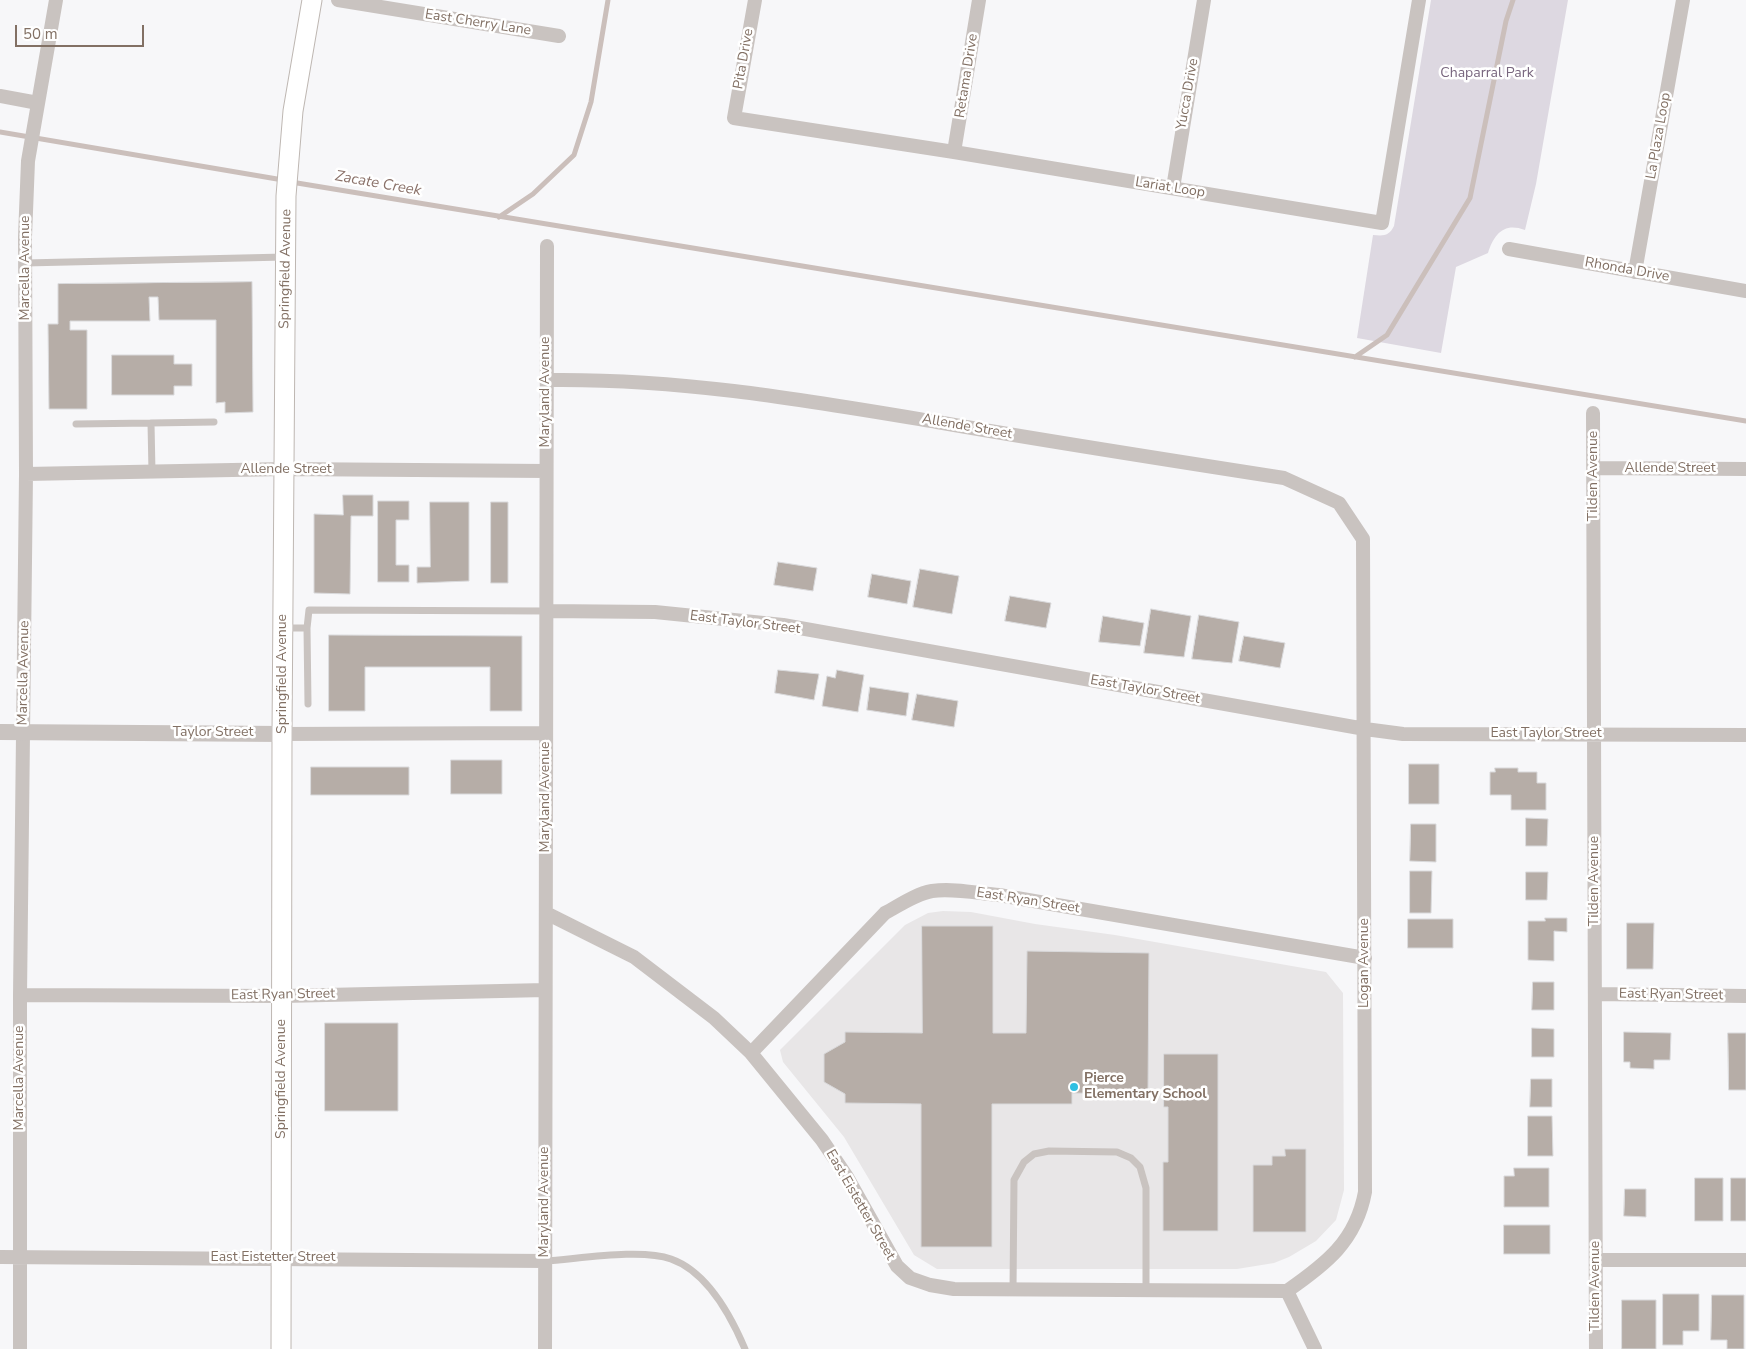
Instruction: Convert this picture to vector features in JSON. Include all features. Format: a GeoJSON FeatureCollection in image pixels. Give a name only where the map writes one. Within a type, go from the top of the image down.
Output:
{"type":"FeatureCollection","features":[{"type":"Feature","properties":{"kind":"main road","name":"Springfield Avenue"},"geometry":{"type":"LineString","coordinates":[[281,1349],[282,734],[286,196],[293,111],[312,0]]}},
{"type":"Feature","properties":{"kind":"street","name":"Marcella Avenue"},"geometry":{"type":"LineString","coordinates":[[20,1349],[20,995],[26,474],[25,263],[28,161],[56,0]]}},
{"type":"Feature","properties":{"kind":"street","name":"East Cherry Lane"},"geometry":{"type":"LineString","coordinates":[[338,0],[559,36]]}},
{"type":"Feature","properties":{"kind":"street","name":"Pita Drive"},"geometry":{"type":"LineString","coordinates":[[734,118],[755,0]]}},
{"type":"Feature","properties":{"kind":"street","name":"Retama Drive"},"geometry":{"type":"LineString","coordinates":[[954,152],[979,0]]}},
{"type":"Feature","properties":{"kind":"street","name":"Yucca Drive"},"geometry":{"type":"LineString","coordinates":[[1173,188],[1204,0]]}},
{"type":"Feature","properties":{"kind":"street","name":"Lariat Loop"},"geometry":{"type":"LineString","coordinates":[[734,118],[954,152],[1382,223],[1419,0]]}},
{"type":"Feature","properties":{"kind":"street","name":"La Plaza Loop"},"geometry":{"type":"LineString","coordinates":[[1635,272],[1683,0]]}},
{"type":"Feature","properties":{"kind":"street"},"geometry":{"type":"LineString","coordinates":[[0,96],[38,103]]}},
{"type":"Feature","properties":{"kind":"street","name":"Maryland Avenue"},"geometry":{"type":"LineString","coordinates":[[545,1349],[547,246]]}},
{"type":"Feature","properties":{"kind":"street","name":"Rhonda Drive"},"geometry":{"type":"LineString","coordinates":[[1509,249],[1746,291]]}},
{"type":"Feature","properties":{"kind":"street","name":"Allende Street"},"geometry":{"type":"LineString","coordinates":[[546,380],[598,379],[688,384],[777,395],[1284,478],[1339,503],[1363,539]]}},
{"type":"Feature","properties":{"kind":"street","name":"Tilden Avenue"},"geometry":{"type":"LineString","coordinates":[[1593,412],[1596,1349]]}},
{"type":"Feature","properties":{"kind":"street","name":"Allende Street"},"geometry":{"type":"LineString","coordinates":[[1594,468],[1746,469]]}},
{"type":"Feature","properties":{"kind":"street","name":"Allende Street"},"geometry":{"type":"LineString","coordinates":[[26,474],[284,469],[546,471]]}},
{"type":"Feature","properties":{"kind":"street","name":"Logan Avenue"},"geometry":{"type":"LineString","coordinates":[[1288,1292],[1333,1256],[1355,1227],[1362,1211],[1365,1192],[1363,539]]}},
{"type":"Feature","properties":{"kind":"street","name":"East Taylor Street"},"geometry":{"type":"LineString","coordinates":[[546,611],[655,612],[783,626],[1365,729],[1403,734],[1746,735]]}},
{"type":"Feature","properties":{"kind":"street","name":"Taylor Street"},"geometry":{"type":"LineString","coordinates":[[0,732],[546,733]]}},
{"type":"Feature","properties":{"kind":"street","name":"East Ryan Street"},"geometry":{"type":"LineString","coordinates":[[751,1053],[885,913],[910,899],[931,891],[960,891],[999,895],[1365,958]]}},
{"type":"Feature","properties":{"kind":"street","name":"East Eistetter Street"},"geometry":{"type":"LineString","coordinates":[[546,912],[634,957],[714,1018],[751,1053],[822,1140],[847,1177],[897,1266],[910,1278],[930,1286],[954,1290],[1288,1292]]}},
{"type":"Feature","properties":{"kind":"street","name":"East Ryan Street"},"geometry":{"type":"LineString","coordinates":[[20,995],[282,996],[545,990]]}},
{"type":"Feature","properties":{"kind":"street","name":"East Ryan Street"},"geometry":{"type":"LineString","coordinates":[[1596,994],[1746,996]]}},
{"type":"Feature","properties":{"kind":"street","name":"East Eistetter Street"},"geometry":{"type":"LineString","coordinates":[[0,1257],[545,1261]]}},
{"type":"Feature","properties":{"kind":"street"},"geometry":{"type":"LineString","coordinates":[[1597,1260],[1746,1260]]}},
{"type":"Feature","properties":{"kind":"street"},"geometry":{"type":"LineString","coordinates":[[1288,1292],[1315,1349]]}},
{"type":"Feature","properties":{"kind":"lane"},"geometry":{"type":"LineString","coordinates":[[25,263],[286,257]]}},
{"type":"Feature","properties":{"kind":"lane"},"geometry":{"type":"LineString","coordinates":[[76,424],[214,422]]}},
{"type":"Feature","properties":{"kind":"lane"},"geometry":{"type":"LineString","coordinates":[[151,423],[152,472]]}},
{"type":"Feature","properties":{"kind":"lane"},"geometry":{"type":"LineString","coordinates":[[308,704],[308,610],[546,611]]}},
{"type":"Feature","properties":{"kind":"lane"},"geometry":{"type":"LineString","coordinates":[[283,628],[307,628]]}},
{"type":"Feature","properties":{"kind":"lane"},"geometry":{"type":"LineString","coordinates":[[1013,1290],[1013,1186],[1016,1174],[1024,1162],[1034,1154],[1059,1151],[1117,1152],[1131,1158],[1140,1167],[1146,1188],[1146,1291]]}},
{"type":"Feature","properties":{"kind":"lane"},"geometry":{"type":"LineString","coordinates":[[545,1261],[637,1255],[654,1255],[673,1259],[690,1269],[707,1285],[725,1310],[745,1349]]}},
{"type":"Feature","properties":{"kind":"shaded area","name":"Pierce Elementary School"},"geometry":{"type":"Polygon","coordinates":[[[943,911],[971,912],[1326,972],[1343,993],[1344,1190],[1336,1220],[1316,1241],[1289,1257],[1274,1263],[1237,1269],[937,1269],[914,1255],[844,1137],[783,1062],[780,1050],[905,925],[928,913],[943,911]]]}},
{"type":"Feature","properties":{"kind":"green space","name":"Chaparral Park"},"geometry":{"type":"Polygon","coordinates":[[[1431,0],[1568,0],[1536,184],[1525,230],[1511,228],[1501,231],[1493,240],[1488,253],[1456,267],[1441,353],[1357,338],[1373,235],[1386,235],[1394,226],[1431,0]]]}},
{"type":"Feature","properties":{"kind":"building"},"geometry":{"type":"Polygon","coordinates":[[[252,282],[253,412],[225,413],[225,402],[216,403],[216,320],[159,320],[158,297],[149,297],[150,321],[70,321],[70,330],[87,330],[87,409],[49,409],[48,324],[58,324],[58,284],[252,282]]]}},
{"type":"Feature","properties":{"kind":"building"},"geometry":{"type":"Polygon","coordinates":[[[112,355],[174,355],[174,364],[192,364],[192,386],[174,386],[174,395],[112,395],[112,355]]]}},
{"type":"Feature","properties":{"kind":"building"},"geometry":{"type":"Polygon","coordinates":[[[343,495],[373,495],[373,516],[351,516],[350,594],[314,593],[314,514],[343,515],[343,495]]]}},
{"type":"Feature","properties":{"kind":"building"},"geometry":{"type":"Polygon","coordinates":[[[378,501],[409,501],[409,520],[396,520],[396,565],[409,565],[409,582],[378,582],[378,501]]]}},
{"type":"Feature","properties":{"kind":"building"},"geometry":{"type":"Polygon","coordinates":[[[430,502],[469,502],[469,581],[417,583],[417,567],[430,567],[430,502]]]}},
{"type":"Feature","properties":{"kind":"building"},"geometry":{"type":"Polygon","coordinates":[[[491,502],[508,502],[508,583],[491,583],[491,502]]]}},
{"type":"Feature","properties":{"kind":"building"},"geometry":{"type":"Polygon","coordinates":[[[778,562],[817,568],[813,591],[774,585],[778,562]]]}},
{"type":"Feature","properties":{"kind":"building"},"geometry":{"type":"Polygon","coordinates":[[[920,569],[959,576],[952,614],[913,607],[920,569]]]}},
{"type":"Feature","properties":{"kind":"building"},"geometry":{"type":"Polygon","coordinates":[[[872,574],[911,581],[907,604],[868,597],[872,574]]]}},
{"type":"Feature","properties":{"kind":"building"},"geometry":{"type":"Polygon","coordinates":[[[1010,596],[1051,603],[1046,628],[1005,621],[1010,596]]]}},
{"type":"Feature","properties":{"kind":"building"},"geometry":{"type":"Polygon","coordinates":[[[1151,609],[1191,616],[1184,657],[1144,653],[1151,609]]]}},
{"type":"Feature","properties":{"kind":"building"},"geometry":{"type":"Polygon","coordinates":[[[1199,615],[1239,622],[1232,663],[1192,659],[1199,615]]]}},
{"type":"Feature","properties":{"kind":"building"},"geometry":{"type":"Polygon","coordinates":[[[1103,616],[1144,623],[1140,646],[1099,642],[1103,616]]]}},
{"type":"Feature","properties":{"kind":"building"},"geometry":{"type":"Polygon","coordinates":[[[329,635],[522,636],[522,711],[490,711],[490,667],[365,667],[365,711],[329,711],[329,635]]]}},
{"type":"Feature","properties":{"kind":"building"},"geometry":{"type":"Polygon","coordinates":[[[1244,636],[1285,643],[1280,668],[1239,661],[1244,636]]]}},
{"type":"Feature","properties":{"kind":"building"},"geometry":{"type":"Polygon","coordinates":[[[778,670],[819,674],[814,700],[775,693],[778,670]]]}},
{"type":"Feature","properties":{"kind":"building"},"geometry":{"type":"Polygon","coordinates":[[[837,670],[864,675],[858,712],[822,706],[827,676],[835,678],[837,670]]]}},
{"type":"Feature","properties":{"kind":"building"},"geometry":{"type":"Polygon","coordinates":[[[870,687],[909,693],[906,716],[867,710],[870,687]]]}},
{"type":"Feature","properties":{"kind":"building"},"geometry":{"type":"Polygon","coordinates":[[[917,694],[958,701],[954,727],[912,720],[917,694]]]}},
{"type":"Feature","properties":{"kind":"building"},"geometry":{"type":"Polygon","coordinates":[[[451,760],[502,760],[502,794],[451,794],[451,760]]]}},
{"type":"Feature","properties":{"kind":"building"},"geometry":{"type":"Polygon","coordinates":[[[1409,764],[1439,764],[1439,804],[1409,804],[1409,764]]]}},
{"type":"Feature","properties":{"kind":"building"},"geometry":{"type":"Polygon","coordinates":[[[311,767],[409,767],[409,795],[311,795],[311,767]]]}},
{"type":"Feature","properties":{"kind":"building"},"geometry":{"type":"Polygon","coordinates":[[[1495,768],[1518,768],[1518,772],[1537,772],[1537,783],[1546,783],[1546,810],[1511,810],[1511,795],[1490,795],[1490,772],[1495,772],[1495,768]]]}},
{"type":"Feature","properties":{"kind":"building"},"geometry":{"type":"Polygon","coordinates":[[[1526,818],[1548,819],[1547,846],[1526,846],[1526,818]]]}},
{"type":"Feature","properties":{"kind":"building"},"geometry":{"type":"Polygon","coordinates":[[[1411,824],[1436,824],[1436,862],[1410,861],[1411,824]]]}},
{"type":"Feature","properties":{"kind":"building"},"geometry":{"type":"Polygon","coordinates":[[[1410,871],[1432,871],[1431,913],[1410,913],[1410,871]]]}},
{"type":"Feature","properties":{"kind":"building"},"geometry":{"type":"Polygon","coordinates":[[[1526,872],[1548,872],[1547,900],[1526,900],[1526,872]]]}},
{"type":"Feature","properties":{"kind":"building"},"geometry":{"type":"Polygon","coordinates":[[[1545,918],[1567,918],[1567,932],[1554,931],[1554,961],[1528,960],[1528,921],[1545,921],[1545,918]]]}},
{"type":"Feature","properties":{"kind":"building"},"geometry":{"type":"Polygon","coordinates":[[[1408,919],[1453,919],[1453,948],[1408,948],[1408,919]]]}},
{"type":"Feature","properties":{"kind":"building"},"geometry":{"type":"Polygon","coordinates":[[[1627,923],[1654,923],[1653,969],[1627,969],[1627,923]]]}},
{"type":"Feature","properties":{"kind":"building"},"geometry":{"type":"Polygon","coordinates":[[[922,926],[993,926],[993,1033],[1026,1033],[1027,951],[1149,953],[1148,1092],[1141,1092],[1141,1094],[1072,1093],[1072,1104],[992,1104],[992,1247],[921,1247],[921,1104],[845,1103],[845,1094],[824,1082],[824,1054],[845,1042],[845,1032],[922,1033],[922,926]]]}},
{"type":"Feature","properties":{"kind":"building"},"geometry":{"type":"Polygon","coordinates":[[[1533,982],[1554,982],[1554,1010],[1532,1010],[1533,982]]]}},
{"type":"Feature","properties":{"kind":"building"},"geometry":{"type":"Polygon","coordinates":[[[325,1023],[398,1023],[398,1111],[325,1111],[325,1023]]]}},
{"type":"Feature","properties":{"kind":"building"},"geometry":{"type":"Polygon","coordinates":[[[1532,1028],[1554,1029],[1554,1057],[1532,1057],[1532,1028]]]}},
{"type":"Feature","properties":{"kind":"building"},"geometry":{"type":"Polygon","coordinates":[[[1624,1032],[1671,1033],[1670,1060],[1654,1060],[1654,1069],[1630,1068],[1630,1062],[1624,1062],[1624,1032]]]}},
{"type":"Feature","properties":{"kind":"building"},"geometry":{"type":"Polygon","coordinates":[[[1728,1033],[1746,1033],[1746,1090],[1729,1090],[1728,1033]]]}},
{"type":"Feature","properties":{"kind":"building"},"geometry":{"type":"Polygon","coordinates":[[[1164,1054],[1218,1054],[1218,1231],[1163,1231],[1163,1162],[1168,1162],[1168,1107],[1164,1107],[1164,1054]]]}},
{"type":"Feature","properties":{"kind":"building"},"geometry":{"type":"Polygon","coordinates":[[[1531,1079],[1552,1079],[1552,1107],[1530,1107],[1531,1079]]]}},
{"type":"Feature","properties":{"kind":"building"},"geometry":{"type":"Polygon","coordinates":[[[1528,1116],[1552,1116],[1553,1156],[1528,1156],[1528,1116]]]}},
{"type":"Feature","properties":{"kind":"building"},"geometry":{"type":"Polygon","coordinates":[[[1285,1149],[1306,1149],[1306,1232],[1253,1232],[1253,1165],[1272,1165],[1272,1156],[1285,1156],[1285,1149]]]}},
{"type":"Feature","properties":{"kind":"building"},"geometry":{"type":"Polygon","coordinates":[[[1514,1168],[1549,1168],[1549,1207],[1504,1207],[1504,1176],[1514,1176],[1514,1168]]]}},
{"type":"Feature","properties":{"kind":"building"},"geometry":{"type":"Polygon","coordinates":[[[1695,1178],[1723,1178],[1723,1221],[1695,1221],[1695,1178]]]}},
{"type":"Feature","properties":{"kind":"building"},"geometry":{"type":"Polygon","coordinates":[[[1731,1178],[1746,1178],[1746,1221],[1731,1221],[1731,1178]]]}},
{"type":"Feature","properties":{"kind":"building"},"geometry":{"type":"Polygon","coordinates":[[[1625,1189],[1646,1189],[1646,1217],[1624,1216],[1625,1189]]]}},
{"type":"Feature","properties":{"kind":"building"},"geometry":{"type":"Polygon","coordinates":[[[1504,1225],[1550,1225],[1550,1254],[1504,1254],[1504,1225]]]}},
{"type":"Feature","properties":{"kind":"building"},"geometry":{"type":"Polygon","coordinates":[[[1663,1294],[1699,1294],[1699,1331],[1683,1331],[1683,1345],[1663,1345],[1663,1294]]]}},
{"type":"Feature","properties":{"kind":"building"},"geometry":{"type":"Polygon","coordinates":[[[1712,1295],[1744,1295],[1744,1349],[1727,1349],[1727,1340],[1711,1340],[1712,1295]]]}},
{"type":"Feature","properties":{"kind":"building"},"geometry":{"type":"Polygon","coordinates":[[[1622,1300],[1656,1300],[1656,1349],[1622,1349],[1622,1300]]]}},
{"type":"Feature","properties":{"kind":"waterway","name":"Zacate Creek"},"geometry":{"type":"LineString","coordinates":[[499,217],[533,194],[574,155],[591,102],[608,0]]}},
{"type":"Feature","properties":{"kind":"waterway"},"geometry":{"type":"LineString","coordinates":[[1355,357],[1387,335],[1470,198],[1506,21],[1513,0]]}},
{"type":"Feature","properties":{"kind":"waterway","name":"Zacate Creek"},"geometry":{"type":"LineString","coordinates":[[0,132],[283,180]]}},
{"type":"Feature","properties":{"kind":"waterway"},"geometry":{"type":"LineString","coordinates":[[291,182],[1746,421]]}},
{"type":"Feature","properties":{"kind":"place","name":"Pierce Elementary School"},"geometry":{"type":"Point","coordinates":[1074,1087]}}]}
